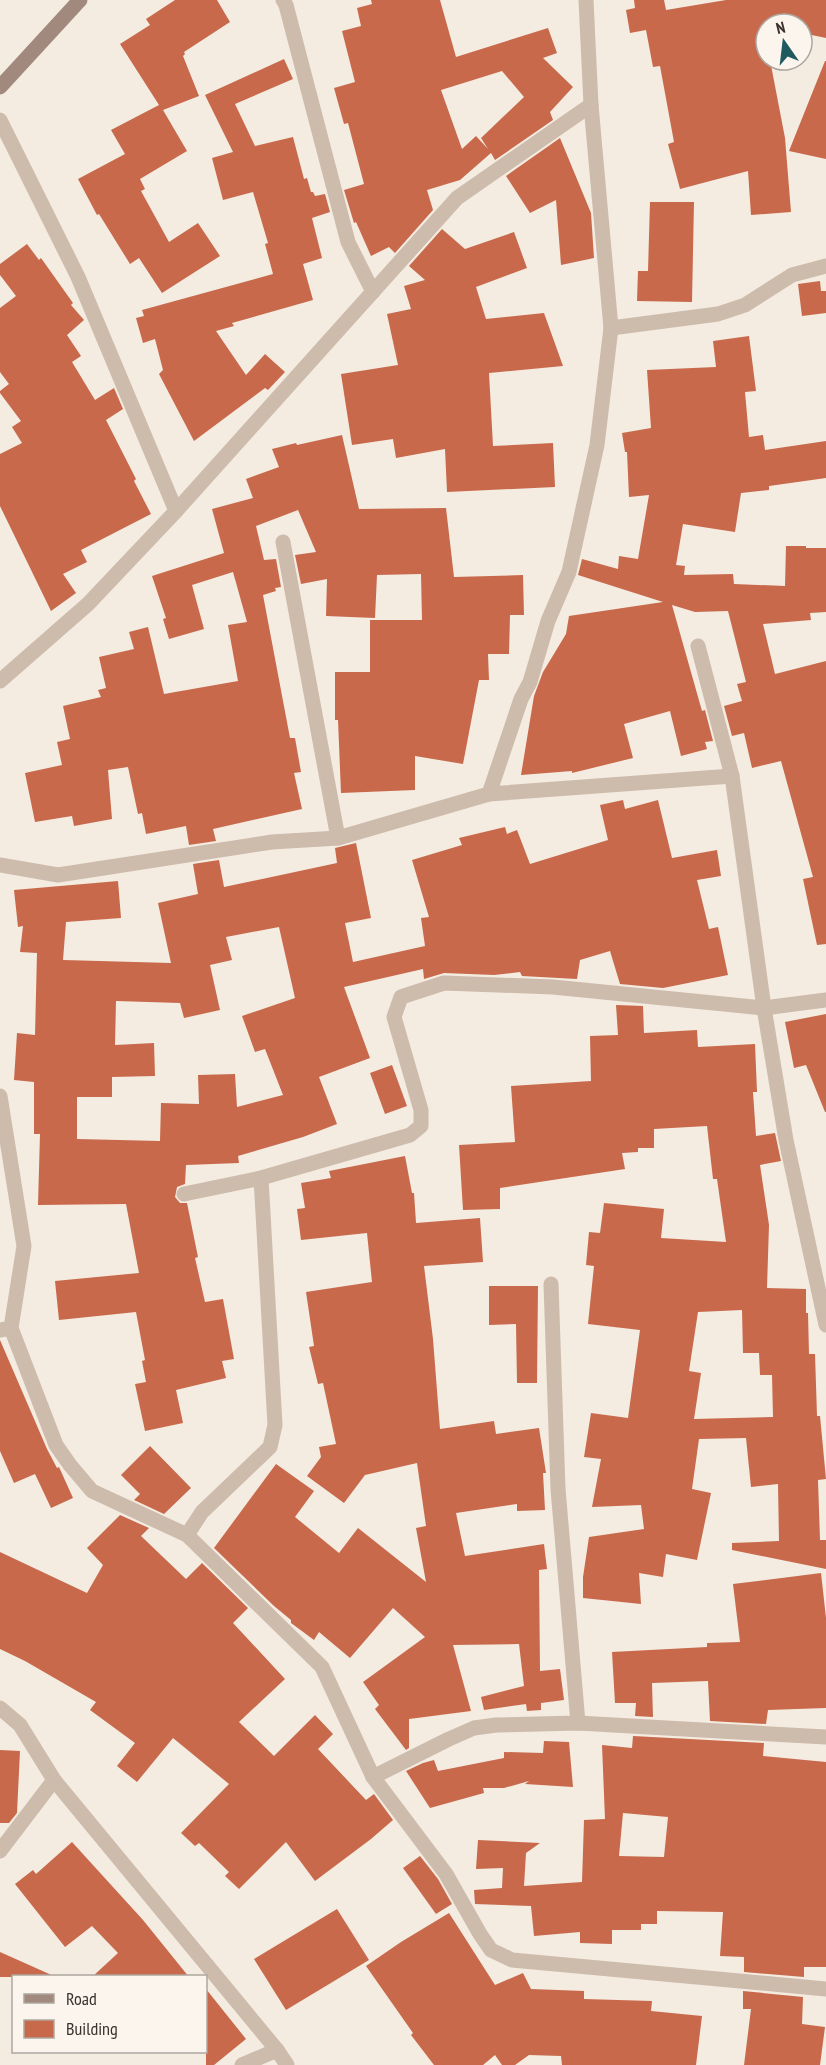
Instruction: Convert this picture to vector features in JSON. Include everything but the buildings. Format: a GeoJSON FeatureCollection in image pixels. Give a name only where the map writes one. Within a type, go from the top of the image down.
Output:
{"type":"FeatureCollection","features":[{"type":"Feature","properties":{"kind":"main road"},"geometry":{"type":"LineString","coordinates":[[0,87],[80,0]]}},
{"type":"Feature","properties":{"kind":"street"},"geometry":{"type":"LineString","coordinates":[[283,0],[348,242],[373,292]]}},
{"type":"Feature","properties":{"kind":"street"},"geometry":{"type":"LineString","coordinates":[[489,794],[521,699],[530,682],[548,621],[569,572],[597,445],[611,328],[591,105],[586,0]]}},
{"type":"Feature","properties":{"kind":"street"},"geometry":{"type":"LineString","coordinates":[[0,681],[88,604],[176,511],[457,198],[591,105]]}},
{"type":"Feature","properties":{"kind":"street"},"geometry":{"type":"LineString","coordinates":[[0,120],[78,278],[176,511]]}},
{"type":"Feature","properties":{"kind":"street"},"geometry":{"type":"LineString","coordinates":[[611,328],[718,314],[745,305],[792,275],[826,266]]}},
{"type":"Feature","properties":{"kind":"street"},"geometry":{"type":"LineString","coordinates":[[283,542],[338,838]]}},
{"type":"Feature","properties":{"kind":"street"},"geometry":{"type":"LineString","coordinates":[[698,646],[732,776],[764,1008],[786,1140],[826,1325]]}},
{"type":"Feature","properties":{"kind":"street"},"geometry":{"type":"LineString","coordinates":[[0,865],[58,875],[272,842],[338,838],[489,794],[732,776]]}},
{"type":"Feature","properties":{"kind":"street"},"geometry":{"type":"LineString","coordinates":[[184,1194],[261,1178],[410,1135],[421,1126],[421,1110],[394,1017],[401,997],[444,983],[564,988],[764,1008],[826,1000]]}},
{"type":"Feature","properties":{"kind":"street"},"geometry":{"type":"LineString","coordinates":[[0,1096],[24,1245],[5,1329],[56,1445],[92,1491],[187,1535],[322,1666],[373,1777],[446,1874],[491,1950],[512,1960],[826,1989]]}},
{"type":"Feature","properties":{"kind":"street"},"geometry":{"type":"LineString","coordinates":[[187,1535],[202,1512],[270,1447],[275,1425],[261,1178]]}},
{"type":"Feature","properties":{"kind":"street"},"geometry":{"type":"LineString","coordinates":[[551,1284],[558,1488],[578,1723]]}},
{"type":"Feature","properties":{"kind":"street"},"geometry":{"type":"LineString","coordinates":[[0,1708],[20,1725],[54,1780],[287,2065]]}},
{"type":"Feature","properties":{"kind":"street"},"geometry":{"type":"LineString","coordinates":[[373,1777],[474,1728],[496,1725],[578,1723],[826,1737]]}},
{"type":"Feature","properties":{"kind":"street"},"geometry":{"type":"LineString","coordinates":[[0,1851],[54,1780]]}},
{"type":"Feature","properties":{"kind":"street"},"geometry":{"type":"LineString","coordinates":[[242,2065],[277,2050]]}}]}
